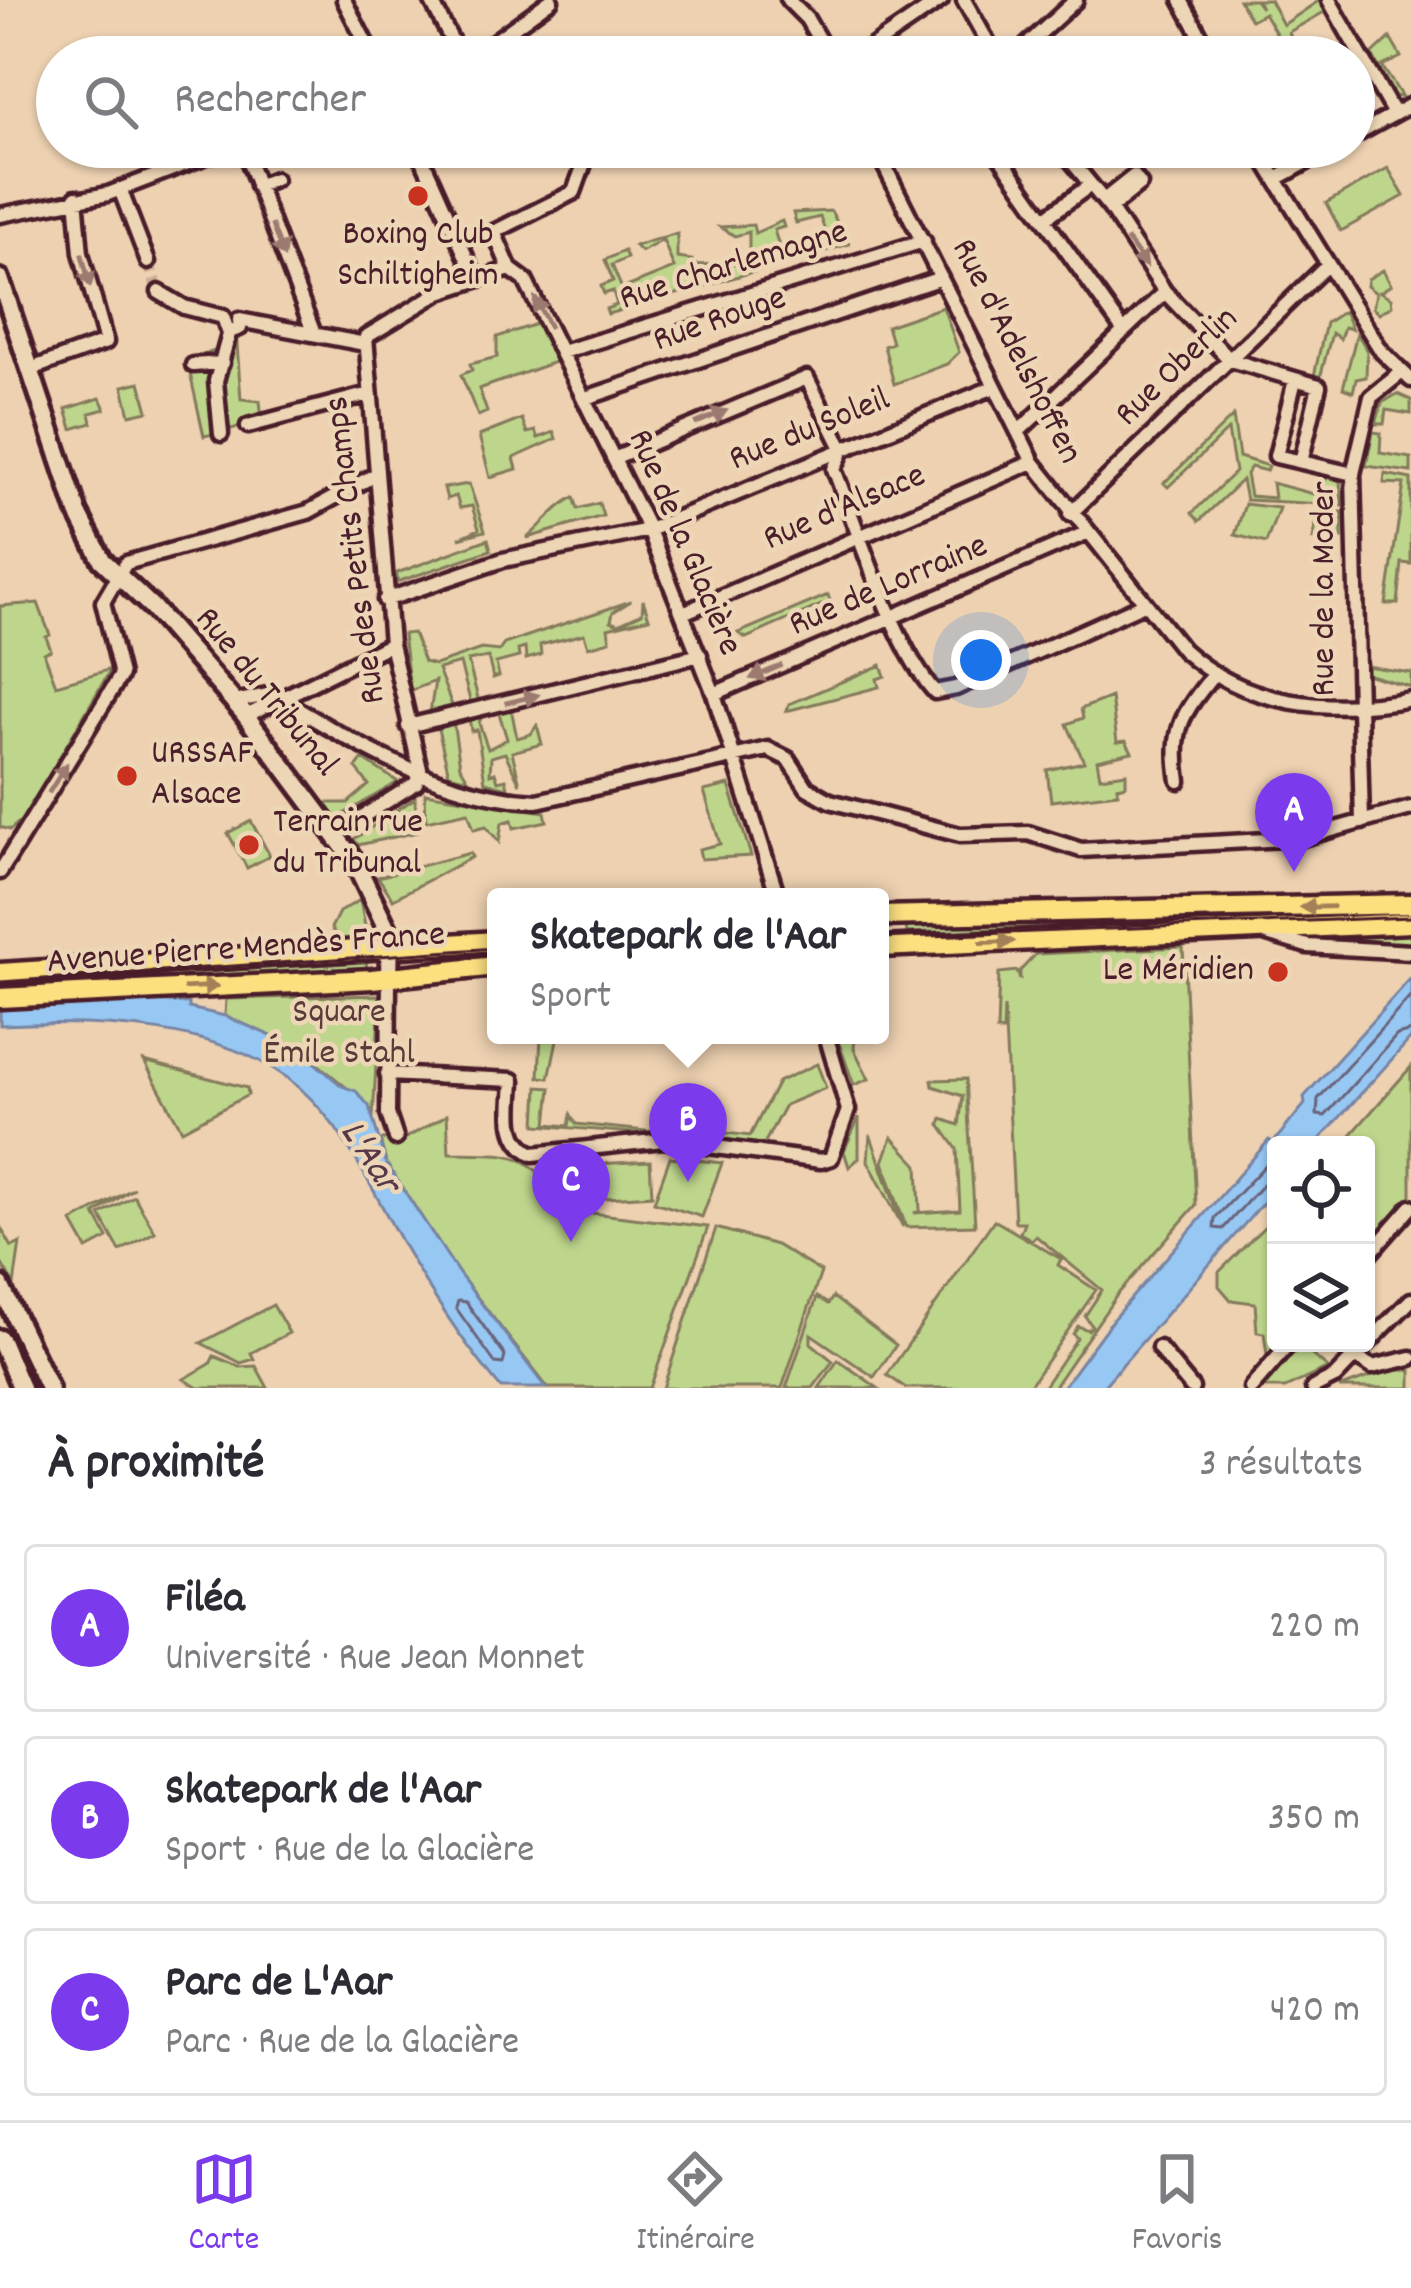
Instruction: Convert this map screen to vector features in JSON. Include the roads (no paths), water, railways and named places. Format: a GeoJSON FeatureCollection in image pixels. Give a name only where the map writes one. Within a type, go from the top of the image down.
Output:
{"type":"FeatureCollection","features":[{"type":"Feature","properties":{"kind":"main road"},"geometry":{"type":"LineString","coordinates":[[889,916],[1411,904]]}},
{"type":"Feature","properties":{"kind":"main road"},"geometry":{"type":"LineString","coordinates":[[889,946],[1411,923]]}},
{"type":"Feature","properties":{"kind":"main road","name":"Avenue Pierre Mendès France"},"geometry":{"type":"LineString","coordinates":[[0,973],[487,942]]}},
{"type":"Feature","properties":{"kind":"main road","name":"Avenue Pierre Mendès France"},"geometry":{"type":"LineString","coordinates":[[0,998],[389,977],[487,967]]}},
{"type":"Feature","properties":{"kind":"street"},"geometry":{"type":"LineString","coordinates":[[344,0],[362,36]]}},
{"type":"Feature","properties":{"kind":"street"},"geometry":{"type":"LineString","coordinates":[[431,0],[449,36]]}},
{"type":"Feature","properties":{"kind":"street"},"geometry":{"type":"LineString","coordinates":[[502,36],[551,0]]}},
{"type":"Feature","properties":{"kind":"street"},"geometry":{"type":"LineString","coordinates":[[789,0],[817,36]]}},
{"type":"Feature","properties":{"kind":"street"},"geometry":{"type":"LineString","coordinates":[[888,36],[941,0]]}},
{"type":"Feature","properties":{"kind":"street"},"geometry":{"type":"LineString","coordinates":[[964,0],[984,36]]}},
{"type":"Feature","properties":{"kind":"street"},"geometry":{"type":"LineString","coordinates":[[1037,36],[1076,0]]}},
{"type":"Feature","properties":{"kind":"street"},"geometry":{"type":"LineString","coordinates":[[1181,0],[1201,36]]}},
{"type":"Feature","properties":{"kind":"street"},"geometry":{"type":"LineString","coordinates":[[1329,0],[1350,36]]}},
{"type":"Feature","properties":{"kind":"street"},"geometry":{"type":"LineString","coordinates":[[1375,81],[1394,114]]}},
{"type":"Feature","properties":{"kind":"street"},"geometry":{"type":"LineString","coordinates":[[1375,124],[1411,105]]}},
{"type":"Feature","properties":{"kind":"street"},"geometry":{"type":"LineString","coordinates":[[0,215],[120,189],[175,168]]}},
{"type":"Feature","properties":{"kind":"street"},"geometry":{"type":"LineString","coordinates":[[251,168],[314,334]]}},
{"type":"Feature","properties":{"kind":"street"},"geometry":{"type":"LineString","coordinates":[[426,168],[473,284]]}},
{"type":"Feature","properties":{"kind":"street","name":"Rue de la Glacière"},"geometry":{"type":"LineString","coordinates":[[583,168],[574,192],[494,232],[510,269],[520,272],[586,398],[649,530],[714,694],[775,888]]}},
{"type":"Feature","properties":{"kind":"street","name":"Rue d'Adelshoffen"},"geometry":{"type":"LineString","coordinates":[[886,168],[1033,462],[1183,650],[1214,674],[1301,705],[1411,699]]}},
{"type":"Feature","properties":{"kind":"street"},"geometry":{"type":"LineString","coordinates":[[1008,168],[1123,330]]}},
{"type":"Feature","properties":{"kind":"street"},"geometry":{"type":"LineString","coordinates":[[1076,168],[1107,204],[1165,292],[1230,360],[1319,386],[1301,462]]}},
{"type":"Feature","properties":{"kind":"street"},"geometry":{"type":"LineString","coordinates":[[1271,168],[1382,352],[1407,376]]}},
{"type":"Feature","properties":{"kind":"street"},"geometry":{"type":"LineString","coordinates":[[1278,178],[1296,168]]}},
{"type":"Feature","properties":{"kind":"street"},"geometry":{"type":"LineString","coordinates":[[257,186],[274,179]]}},
{"type":"Feature","properties":{"kind":"street"},"geometry":{"type":"LineString","coordinates":[[1044,219],[1089,186]]}},
{"type":"Feature","properties":{"kind":"street"},"geometry":{"type":"LineString","coordinates":[[120,189],[148,262]]}},
{"type":"Feature","properties":{"kind":"street"},"geometry":{"type":"LineString","coordinates":[[31,369],[106,342],[81,253],[76,197]]}},
{"type":"Feature","properties":{"kind":"street","name":"Rue Charlemagne"},"geometry":{"type":"LineString","coordinates":[[562,352],[924,241]]}},
{"type":"Feature","properties":{"kind":"street","name":"Rue Oberlin"},"geometry":{"type":"LineString","coordinates":[[1070,514],[1328,264]]}},
{"type":"Feature","properties":{"kind":"street","name":"Rue des Petits Champs"},"geometry":{"type":"LineString","coordinates":[[418,776],[391,644],[366,338],[427,299],[510,269]]}},
{"type":"Feature","properties":{"kind":"street","name":"Rue Rouge"},"geometry":{"type":"LineString","coordinates":[[586,398],[941,278]]}},
{"type":"Feature","properties":{"kind":"street","name":"Rue du Tribunal"},"geometry":{"type":"LineString","coordinates":[[0,279],[77,513],[116,575],[152,607],[240,709],[335,834],[372,892],[390,949],[388,1114],[396,1138]]}},
{"type":"Feature","properties":{"kind":"street"},"geometry":{"type":"LineString","coordinates":[[158,292],[184,307],[220,313],[234,326],[365,344]]}},
{"type":"Feature","properties":{"kind":"street"},"geometry":{"type":"LineString","coordinates":[[1018,432],[1165,292]]}},
{"type":"Feature","properties":{"kind":"street"},"geometry":{"type":"LineString","coordinates":[[221,434],[215,381],[234,326]]}},
{"type":"Feature","properties":{"kind":"street"},"geometry":{"type":"LineString","coordinates":[[193,365],[221,363]]}},
{"type":"Feature","properties":{"kind":"street","name":"Rue de la Moder"},"geometry":{"type":"LineString","coordinates":[[1362,822],[1353,474],[1371,397],[1407,376]]}},
{"type":"Feature","properties":{"kind":"street"},"geometry":{"type":"LineString","coordinates":[[616,458],[807,378],[843,450],[834,469],[860,535],[894,617],[935,692],[956,688],[1144,604]]}},
{"type":"Feature","properties":{"kind":"street"},"geometry":{"type":"LineString","coordinates":[[1295,380],[1276,456],[1353,474]]}},
{"type":"Feature","properties":{"kind":"street","name":"Rue du Soleil"},"geometry":{"type":"LineString","coordinates":[[386,600],[502,560],[649,530],[994,387]]}},
{"type":"Feature","properties":{"kind":"street"},"geometry":{"type":"LineString","coordinates":[[248,426],[369,394]]}},
{"type":"Feature","properties":{"kind":"street","name":"Rue d'Alsace"},"geometry":{"type":"LineString","coordinates":[[682,613],[1033,462]]}},
{"type":"Feature","properties":{"kind":"street"},"geometry":{"type":"LineString","coordinates":[[0,871],[117,685],[120,658],[103,602],[116,575],[134,558],[308,512],[375,475]]}},
{"type":"Feature","properties":{"kind":"street","name":"Rue de Lorraine"},"geometry":{"type":"LineString","coordinates":[[714,694],[1086,533]]}},
{"type":"Feature","properties":{"kind":"street"},"geometry":{"type":"LineString","coordinates":[[282,700],[391,644]]}},
{"type":"Feature","properties":{"kind":"street"},"geometry":{"type":"LineString","coordinates":[[408,726],[700,655]]}},
{"type":"Feature","properties":{"kind":"street"},"geometry":{"type":"LineString","coordinates":[[1179,781],[1174,743],[1183,712],[1214,674]]}},
{"type":"Feature","properties":{"kind":"street"},"geometry":{"type":"LineString","coordinates":[[240,709],[262,693],[418,776],[537,802],[768,748],[788,759],[807,788],[830,801],[960,835],[1028,833],[1081,850],[1303,838],[1411,808]]}},
{"type":"Feature","properties":{"kind":"street"},"geometry":{"type":"LineString","coordinates":[[335,834],[416,783],[418,776]]}},
{"type":"Feature","properties":{"kind":"street"},"geometry":{"type":"LineString","coordinates":[[1260,932],[1307,946],[1411,952]]}},
{"type":"Feature","properties":{"kind":"street"},"geometry":{"type":"LineString","coordinates":[[387,1074],[513,1081],[512,1131],[519,1147],[533,1154],[663,1140],[821,1161],[830,1158],[848,1110],[829,1044]]}},
{"type":"Feature","properties":{"kind":"street"},"geometry":{"type":"LineString","coordinates":[[1375,1248],[1411,1207]]}},
{"type":"Feature","properties":{"kind":"street"},"geometry":{"type":"LineString","coordinates":[[1393,1228],[1411,1227]]}},
{"type":"Feature","properties":{"kind":"street"},"geometry":{"type":"LineString","coordinates":[[0,1285],[48,1388]]}},
{"type":"Feature","properties":{"kind":"street"},"geometry":{"type":"LineString","coordinates":[[1312,1388],[1335,1377],[1411,1300]]}},
{"type":"Feature","properties":{"kind":"street"},"geometry":{"type":"LineString","coordinates":[[0,1339],[21,1388]]}},
{"type":"Feature","properties":{"kind":"street"},"geometry":{"type":"LineString","coordinates":[[1159,1348],[1192,1388]]}},
{"type":"Feature","properties":{"kind":"street"},"geometry":{"type":"LineString","coordinates":[[1251,1388],[1282,1352]]}},
{"type":"Feature","properties":{"kind":"street"},"geometry":{"type":"LineString","coordinates":[[1354,1356],[1372,1367],[1411,1358]]}},
{"type":"Feature","properties":{"kind":"water"},"geometry":{"type":"Polygon","coordinates":[[[1411,978],[1411,1038],[1323,1136],[1279,1136],[1305,1104],[1304,1097],[1411,978]]]}},
{"type":"Feature","properties":{"kind":"water","name":"L'Aar"},"geometry":{"type":"Polygon","coordinates":[[[189,1003],[189,1008],[225,1016],[296,1047],[342,1086],[356,1091],[369,1106],[386,1163],[459,1274],[546,1388],[501,1388],[436,1299],[332,1123],[301,1089],[271,1067],[236,1050],[158,1030],[0,1025],[0,1010],[189,1003]]]}},
{"type":"Feature","properties":{"kind":"water"},"geometry":{"type":"Polygon","coordinates":[[[1267,1142],[1267,1198],[1102,1388],[1062,1388],[1113,1319],[1267,1142]]]}},
{"type":"Feature","properties":{"kind":"tunnel"},"geometry":{"type":"LineString","coordinates":[[148,262],[159,292]]}},
{"type":"Feature","properties":{"kind":"tram line"},"geometry":{"type":"LineString","coordinates":[[889,938],[1411,917]]}},
{"type":"Feature","properties":{"kind":"tram line"},"geometry":{"type":"LineString","coordinates":[[0,982],[487,949]]}},
{"type":"Feature","properties":{"kind":"tram line"},"geometry":{"type":"LineString","coordinates":[[0,1306],[36,1388]]}},
{"type":"Feature","properties":{"kind":"place","name":"Boxing Club Schiltigheim"},"geometry":{"type":"Point","coordinates":[418,196]}},
{"type":"Feature","properties":{"kind":"place","name":"URSSAF Alsace"},"geometry":{"type":"Point","coordinates":[127,776]}},
{"type":"Feature","properties":{"kind":"place","name":"Terrain rue du Tribunal"},"geometry":{"type":"Point","coordinates":[249,845]}},
{"type":"Feature","properties":{"kind":"place","name":"Filéa"},"geometry":{"type":"Point","coordinates":[1294,872]}},
{"type":"Feature","properties":{"kind":"place","name":"Le Méridien"},"geometry":{"type":"Point","coordinates":[1278,972]}},
{"type":"Feature","properties":{"kind":"place","name":"Skatepark de l'Aar"},"geometry":{"type":"Point","coordinates":[688,1182]}},
{"type":"Feature","properties":{"kind":"place","name":"Parc de L'Aar"},"geometry":{"type":"Point","coordinates":[571,1242]}},
{"type":"Feature","properties":{"kind":"park label","name":"Square Émile Stahl"},"geometry":{"type":"Point","coordinates":[339,1034]}}]}
